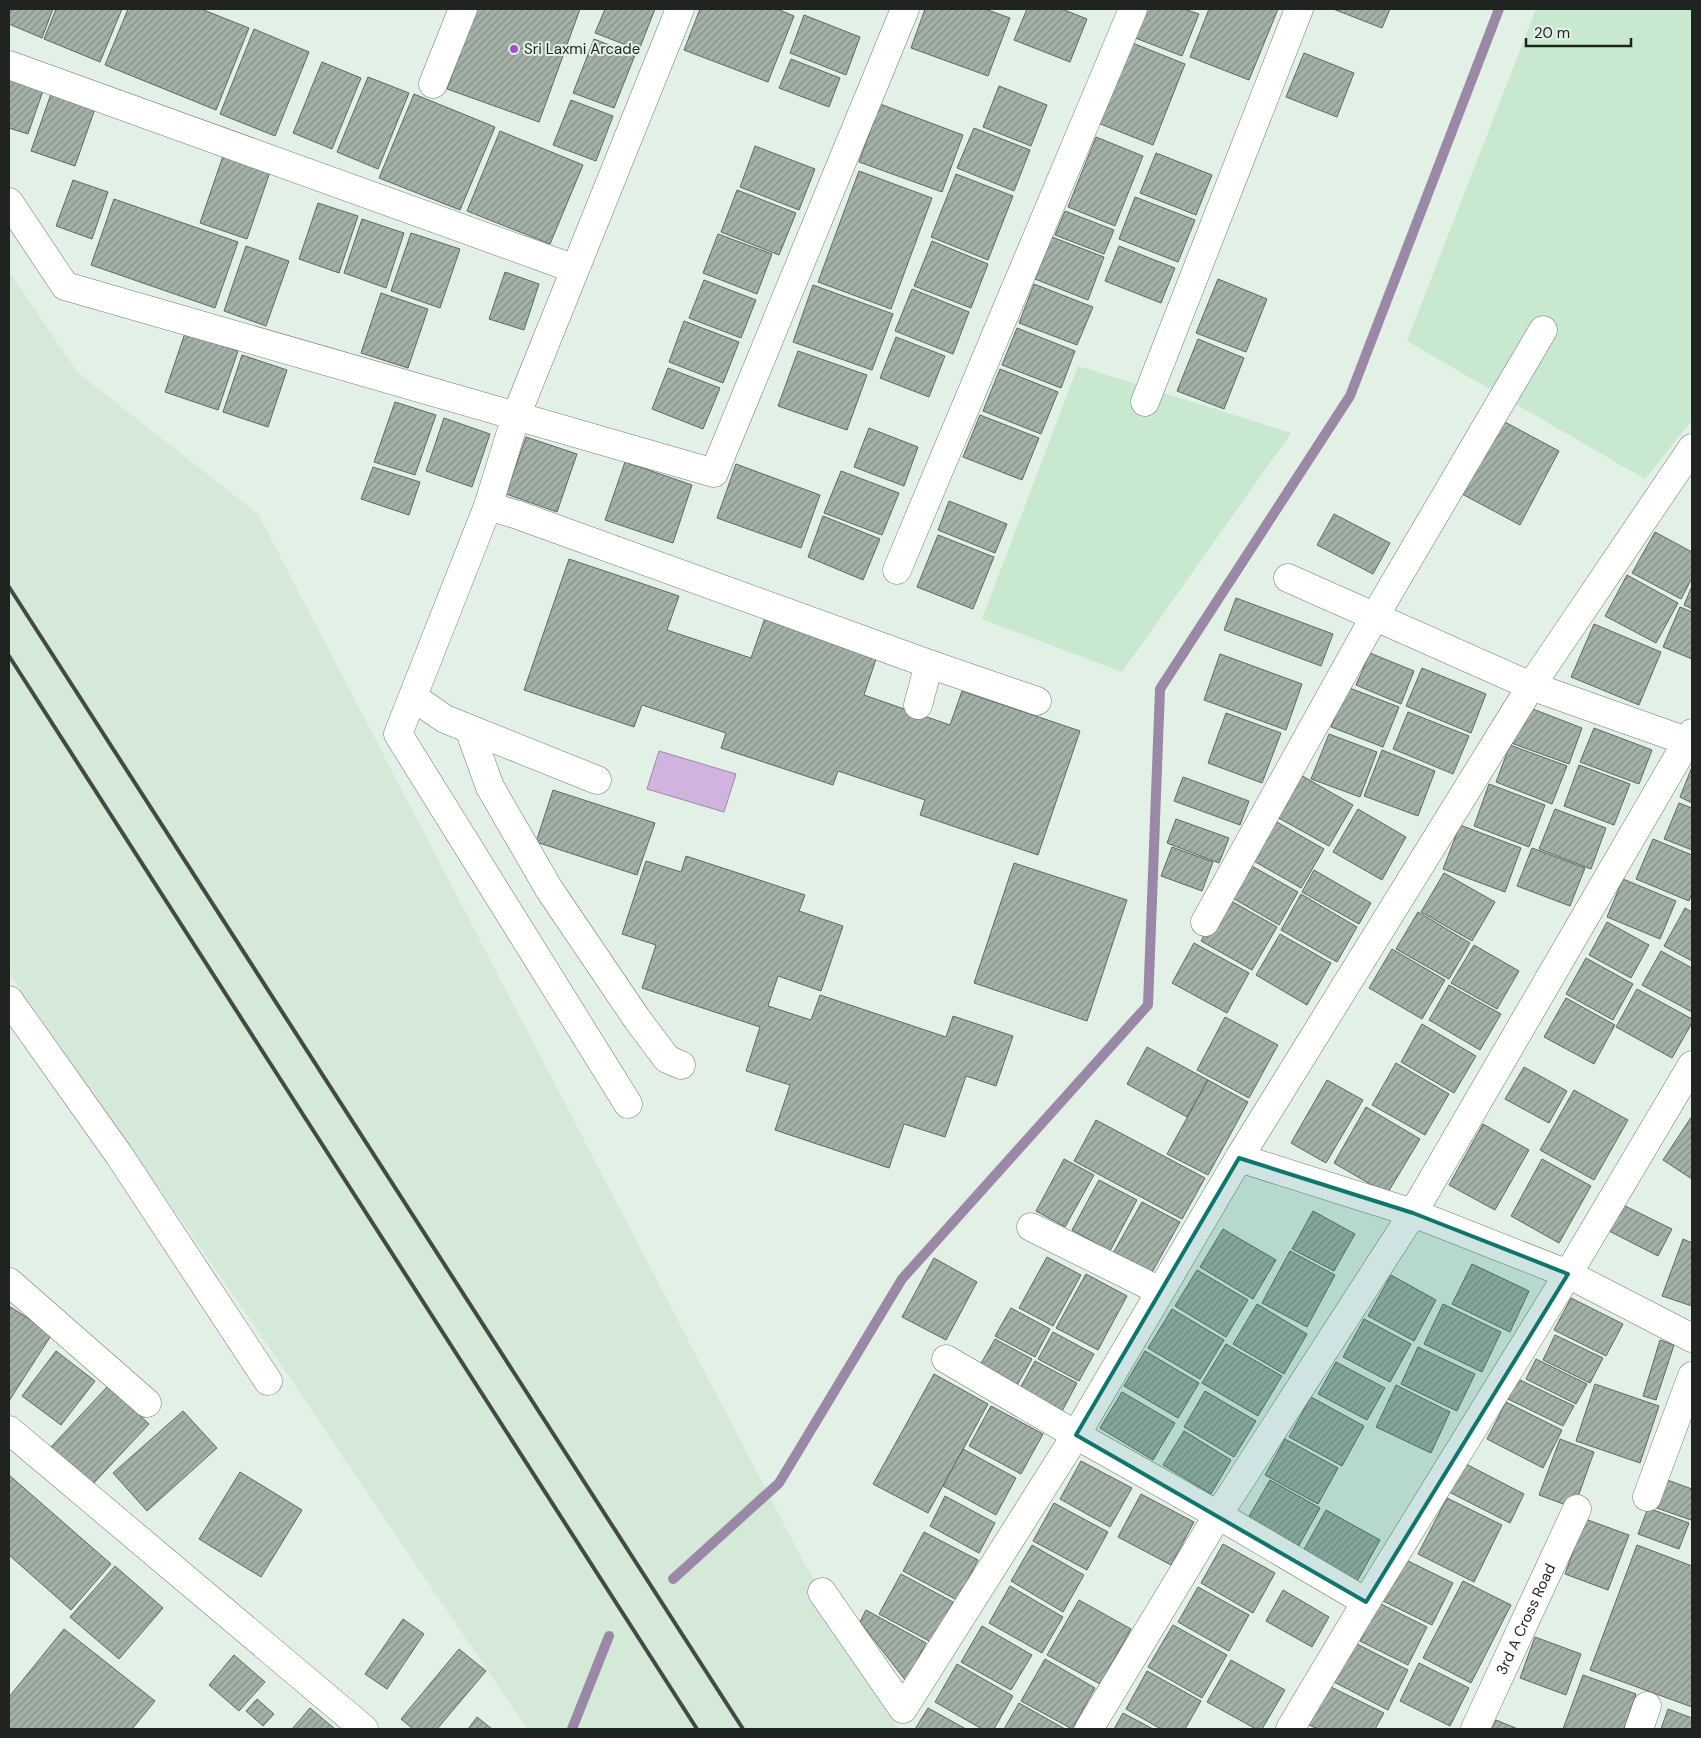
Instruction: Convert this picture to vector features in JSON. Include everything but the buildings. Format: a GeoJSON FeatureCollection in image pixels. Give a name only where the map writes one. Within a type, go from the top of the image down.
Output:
{"type":"FeatureCollection","features":[{"type":"Feature","properties":{"kind":"street"},"geometry":{"type":"LineString","coordinates":[[433,84],[463,9]]}},
{"type":"Feature","properties":{"kind":"street"},"geometry":{"type":"LineString","coordinates":[[628,1104],[398,734],[488,506],[516,416],[680,9]]}},
{"type":"Feature","properties":{"kind":"street"},"geometry":{"type":"LineString","coordinates":[[9,202],[65,286],[714,473],[905,9]]}},
{"type":"Feature","properties":{"kind":"street"},"geometry":{"type":"LineString","coordinates":[[897,570],[1133,9]]}},
{"type":"Feature","properties":{"kind":"street"},"geometry":{"type":"LineString","coordinates":[[1145,402],[1298,9]]}},
{"type":"Feature","properties":{"kind":"street"},"geometry":{"type":"LineString","coordinates":[[9,65],[575,269]]}},
{"type":"Feature","properties":{"kind":"street"},"geometry":{"type":"LineString","coordinates":[[1205,922],[1375,616],[1543,330]]}},
{"type":"Feature","properties":{"kind":"street"},"geometry":{"type":"LineString","coordinates":[[822,1592],[900,1719],[1076,1435],[1239,1158],[1530,686],[1692,448]]}},
{"type":"Feature","properties":{"kind":"street"},"geometry":{"type":"LineString","coordinates":[[488,506],[518,515],[929,664],[1037,701]]}},
{"type":"Feature","properties":{"kind":"street"},"geometry":{"type":"LineString","coordinates":[[1089,1729],[1218,1515],[1414,1213],[1691,739],[1530,686],[1288,578]]}},
{"type":"Feature","properties":{"kind":"street"},"geometry":{"type":"LineString","coordinates":[[918,705],[929,664]]}},
{"type":"Feature","properties":{"kind":"street"},"geometry":{"type":"LineString","coordinates":[[413,698],[444,720],[598,780]]}},
{"type":"Feature","properties":{"kind":"street"},"geometry":{"type":"LineString","coordinates":[[469,729],[490,787],[549,889],[637,1019],[667,1059],[681,1064]]}},
{"type":"Feature","properties":{"kind":"street"},"geometry":{"type":"LineString","coordinates":[[9,1000],[119,1155],[268,1380]]}},
{"type":"Feature","properties":{"kind":"street"},"geometry":{"type":"LineString","coordinates":[[1290,1729],[1568,1274],[1692,1065]]}},
{"type":"Feature","properties":{"kind":"street"},"geometry":{"type":"LineString","coordinates":[[1239,1158],[1414,1213],[1568,1274],[1692,1338]]}},
{"type":"Feature","properties":{"kind":"street"},"geometry":{"type":"LineString","coordinates":[[1031,1227],[1160,1291]]}},
{"type":"Feature","properties":{"kind":"street"},"geometry":{"type":"LineString","coordinates":[[9,1282],[147,1403]]}},
{"type":"Feature","properties":{"kind":"street"},"geometry":{"type":"LineString","coordinates":[[946,1359],[1366,1602]]}},
{"type":"Feature","properties":{"kind":"street"},"geometry":{"type":"LineString","coordinates":[[1647,1498],[1692,1376]]}},
{"type":"Feature","properties":{"kind":"street"},"geometry":{"type":"LineString","coordinates":[[9,1430],[364,1729]]}},
{"type":"Feature","properties":{"kind":"street","name":"3rd A Cross Road"},"geometry":{"type":"LineString","coordinates":[[1475,1729],[1577,1509]]}},
{"type":"Feature","properties":{"kind":"highlighted area"},"geometry":{"type":"Polygon","coordinates":[[[1239,1158],[1413,1213],[1568,1274],[1366,1602],[1076,1435],[1239,1158]]]}},
{"type":"Feature","properties":{"kind":"shaded area"},"geometry":{"type":"Polygon","coordinates":[[[1536,9],[1692,9],[1692,420],[1645,479],[1407,341],[1536,9]]]}},
{"type":"Feature","properties":{"kind":"shaded area"},"geometry":{"type":"Polygon","coordinates":[[[9,271],[78,373],[258,514],[801,1557],[898,1729],[527,1729],[246,1313],[9,973],[9,271]]]}},
{"type":"Feature","properties":{"kind":"shaded area"},"geometry":{"type":"Polygon","coordinates":[[[1078,366],[1291,433],[1122,672],[982,619],[1078,366]]]}},
{"type":"Feature","properties":{"kind":"shaded area"},"geometry":{"type":"Polygon","coordinates":[[[659,751],[736,774],[724,812],[647,789],[659,751]]]}},
{"type":"Feature","properties":{"kind":"waterway"},"geometry":{"type":"LineString","coordinates":[[673,1579],[779,1483],[902,1279],[1148,1005],[1160,689],[1350,396],[1499,9]]}},
{"type":"Feature","properties":{"kind":"waterway"},"geometry":{"type":"LineString","coordinates":[[572,1729],[609,1636]]}},
{"type":"Feature","properties":{"kind":"railway"},"geometry":{"type":"LineString","coordinates":[[9,587],[743,1729]]}},
{"type":"Feature","properties":{"kind":"railway"},"geometry":{"type":"LineString","coordinates":[[9,656],[697,1729]]}},
{"type":"Feature","properties":{"kind":"place","name":"Sri Laxmi Arcade"},"geometry":{"type":"Point","coordinates":[514,49]}}]}
